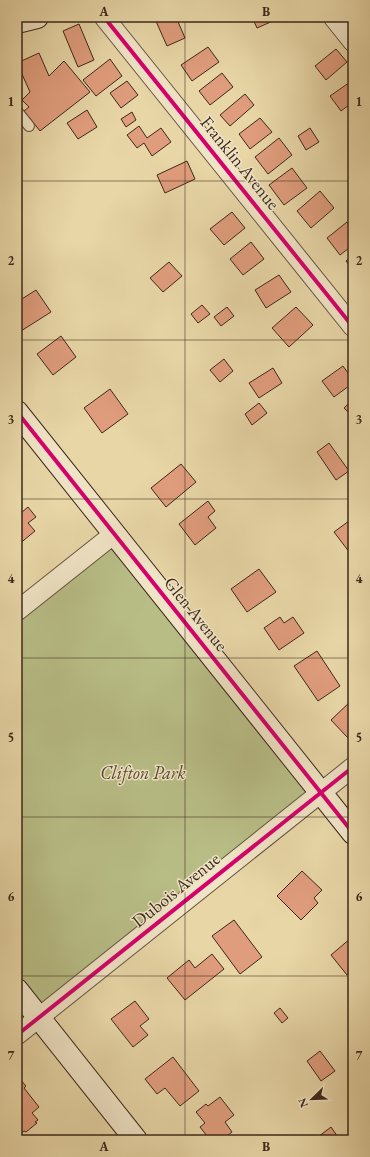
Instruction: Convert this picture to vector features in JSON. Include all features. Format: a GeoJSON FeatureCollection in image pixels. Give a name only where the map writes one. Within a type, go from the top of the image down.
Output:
{"type":"FeatureCollection","features":[{"type":"Feature","properties":{"kind":"street"},"geometry":{"type":"LineString","coordinates":[[17,22],[37,17]]}},
{"type":"Feature","properties":{"kind":"street","name":"Franklin Avenue"},"geometry":{"type":"LineString","coordinates":[[104,17],[353,327]]}},
{"type":"Feature","properties":{"kind":"street"},"geometry":{"type":"LineString","coordinates":[[333,17],[353,42]]}},
{"type":"Feature","properties":{"kind":"street","name":"Glen Avenue"},"geometry":{"type":"LineString","coordinates":[[17,412],[353,833]]}},
{"type":"Feature","properties":{"kind":"street"},"geometry":{"type":"LineString","coordinates":[[17,611],[114,534]]}},
{"type":"Feature","properties":{"kind":"street","name":"Dubois Avenue"},"geometry":{"type":"LineString","coordinates":[[17,1035],[353,767]]}},
{"type":"Feature","properties":{"kind":"street"},"geometry":{"type":"LineString","coordinates":[[17,990],[136,1140]]}},
{"type":"Feature","properties":{"kind":"lane"},"geometry":{"type":"LineString","coordinates":[[17,111],[29,126]]}},
{"type":"Feature","properties":{"kind":"green space","name":"Clifton Park"},"geometry":{"type":"Polygon","coordinates":[[[114,534],[321,793],[39,1017],[17,990],[17,611],[114,534]]]}},
{"type":"Feature","properties":{"kind":"building"},"geometry":{"type":"Polygon","coordinates":[[[161,17],[176,17],[185,38],[167,46],[155,19],[161,17]]]}},
{"type":"Feature","properties":{"kind":"building"},"geometry":{"type":"Polygon","coordinates":[[[252,17],[282,17],[257,28],[252,17]]]}},
{"type":"Feature","properties":{"kind":"building"},"geometry":{"type":"Polygon","coordinates":[[[79,24],[94,60],[78,67],[63,31],[79,24]]]}},
{"type":"Feature","properties":{"kind":"building"},"geometry":{"type":"Polygon","coordinates":[[[208,47],[219,62],[192,81],[181,65],[208,47]]]}},
{"type":"Feature","properties":{"kind":"building"},"geometry":{"type":"Polygon","coordinates":[[[336,49],[347,62],[326,80],[315,66],[336,49]]]}},
{"type":"Feature","properties":{"kind":"building"},"geometry":{"type":"Polygon","coordinates":[[[39,53],[49,76],[64,61],[90,92],[40,131],[24,111],[29,107],[22,100],[30,92],[17,63],[39,53]]]}},
{"type":"Feature","properties":{"kind":"building"},"geometry":{"type":"Polygon","coordinates":[[[110,59],[122,76],[96,96],[83,80],[110,59]]]}},
{"type":"Feature","properties":{"kind":"building"},"geometry":{"type":"Polygon","coordinates":[[[222,73],[233,87],[210,105],[199,91],[222,73]]]}},
{"type":"Feature","properties":{"kind":"building"},"geometry":{"type":"Polygon","coordinates":[[[353,80],[353,102],[341,111],[330,96],[353,80]]]}},
{"type":"Feature","properties":{"kind":"building"},"geometry":{"type":"Polygon","coordinates":[[[127,81],[138,95],[121,108],[110,93],[127,81]]]}},
{"type":"Feature","properties":{"kind":"building"},"geometry":{"type":"Polygon","coordinates":[[[245,94],[254,105],[230,126],[220,115],[245,94]]]}},
{"type":"Feature","properties":{"kind":"building"},"geometry":{"type":"Polygon","coordinates":[[[87,110],[97,127],[78,139],[67,123],[87,110]]]}},
{"type":"Feature","properties":{"kind":"building"},"geometry":{"type":"Polygon","coordinates":[[[132,112],[136,120],[126,127],[121,119],[132,112]]]}},
{"type":"Feature","properties":{"kind":"building"},"geometry":{"type":"Polygon","coordinates":[[[260,118],[272,132],[250,149],[239,134],[260,118]]]}},
{"type":"Feature","properties":{"kind":"building"},"geometry":{"type":"Polygon","coordinates":[[[139,126],[147,138],[161,128],[171,142],[152,156],[144,143],[137,148],[127,135],[139,126]]]}},
{"type":"Feature","properties":{"kind":"building"},"geometry":{"type":"Polygon","coordinates":[[[310,128],[319,142],[306,150],[298,136],[310,128]]]}},
{"type":"Feature","properties":{"kind":"building"},"geometry":{"type":"Polygon","coordinates":[[[279,138],[292,155],[268,174],[255,157],[279,138]]]}},
{"type":"Feature","properties":{"kind":"building"},"geometry":{"type":"Polygon","coordinates":[[[187,161],[195,179],[165,193],[157,175],[187,161]]]}},
{"type":"Feature","properties":{"kind":"building"},"geometry":{"type":"Polygon","coordinates":[[[292,168],[307,188],[284,205],[269,185],[292,168]]]}},
{"type":"Feature","properties":{"kind":"building"},"geometry":{"type":"Polygon","coordinates":[[[320,191],[334,208],[311,228],[297,211],[320,191]]]}},
{"type":"Feature","properties":{"kind":"building"},"geometry":{"type":"Polygon","coordinates":[[[232,212],[245,228],[224,245],[210,229],[232,212]]]}},
{"type":"Feature","properties":{"kind":"building"},"geometry":{"type":"Polygon","coordinates":[[[347,222],[353,229],[353,245],[340,255],[327,238],[347,222]]]}},
{"type":"Feature","properties":{"kind":"building"},"geometry":{"type":"Polygon","coordinates":[[[251,242],[264,259],[243,275],[230,259],[251,242]]]}},
{"type":"Feature","properties":{"kind":"building"},"geometry":{"type":"Polygon","coordinates":[[[353,255],[353,270],[346,261],[353,255]]]}},
{"type":"Feature","properties":{"kind":"building"},"geometry":{"type":"Polygon","coordinates":[[[169,262],[182,276],[163,292],[150,278],[169,262]]]}},
{"type":"Feature","properties":{"kind":"building"},"geometry":{"type":"Polygon","coordinates":[[[279,275],[291,292],[266,308],[255,290],[279,275]]]}},
{"type":"Feature","properties":{"kind":"building"},"geometry":{"type":"Polygon","coordinates":[[[36,290],[51,312],[21,331],[17,325],[17,302],[36,290]]]}},
{"type":"Feature","properties":{"kind":"building"},"geometry":{"type":"Polygon","coordinates":[[[202,305],[210,314],[198,323],[191,314],[202,305]]]}},
{"type":"Feature","properties":{"kind":"building"},"geometry":{"type":"Polygon","coordinates":[[[227,307],[234,316],[221,326],[214,317],[227,307]]]}},
{"type":"Feature","properties":{"kind":"building"},"geometry":{"type":"Polygon","coordinates":[[[296,307],[313,325],[289,347],[272,328],[296,307]]]}},
{"type":"Feature","properties":{"kind":"building"},"geometry":{"type":"Polygon","coordinates":[[[61,336],[76,357],[53,375],[37,354],[61,336]]]}},
{"type":"Feature","properties":{"kind":"building"},"geometry":{"type":"Polygon","coordinates":[[[224,359],[233,371],[220,382],[210,370],[224,359]]]}},
{"type":"Feature","properties":{"kind":"building"},"geometry":{"type":"Polygon","coordinates":[[[343,366],[353,380],[353,383],[334,397],[322,381],[343,366]]]}},
{"type":"Feature","properties":{"kind":"building"},"geometry":{"type":"Polygon","coordinates":[[[273,368],[282,383],[259,398],[249,383],[273,368]]]}},
{"type":"Feature","properties":{"kind":"building"},"geometry":{"type":"Polygon","coordinates":[[[110,389],[128,414],[102,433],[84,408],[110,389]]]}},
{"type":"Feature","properties":{"kind":"building"},"geometry":{"type":"Polygon","coordinates":[[[353,399],[353,417],[344,408],[353,399]]]}},
{"type":"Feature","properties":{"kind":"building"},"geometry":{"type":"Polygon","coordinates":[[[259,403],[267,413],[252,425],[245,414],[259,403]]]}},
{"type":"Feature","properties":{"kind":"building"},"geometry":{"type":"Polygon","coordinates":[[[329,443],[349,471],[336,480],[317,452],[329,443]]]}},
{"type":"Feature","properties":{"kind":"building"},"geometry":{"type":"Polygon","coordinates":[[[181,464],[196,482],[166,507],[151,488],[181,464]]]}},
{"type":"Feature","properties":{"kind":"building"},"geometry":{"type":"Polygon","coordinates":[[[208,501],[215,511],[208,517],[216,528],[195,545],[179,524],[208,501]]]}},
{"type":"Feature","properties":{"kind":"building"},"geometry":{"type":"Polygon","coordinates":[[[28,507],[36,517],[28,523],[35,531],[18,545],[17,508],[21,513],[28,507]]]}},
{"type":"Feature","properties":{"kind":"building"},"geometry":{"type":"Polygon","coordinates":[[[353,518],[353,557],[334,532],[353,518]]]}},
{"type":"Feature","properties":{"kind":"building"},"geometry":{"type":"Polygon","coordinates":[[[259,569],[276,592],[247,612],[231,589],[259,569]]]}},
{"type":"Feature","properties":{"kind":"building"},"geometry":{"type":"Polygon","coordinates":[[[280,617],[284,623],[293,617],[304,633],[279,650],[264,628],[280,617]]]}},
{"type":"Feature","properties":{"kind":"building"},"geometry":{"type":"Polygon","coordinates":[[[317,651],[340,686],[318,701],[294,666],[317,651]]]}},
{"type":"Feature","properties":{"kind":"building"},"geometry":{"type":"Polygon","coordinates":[[[353,699],[353,734],[348,738],[331,720],[353,699]]]}},
{"type":"Feature","properties":{"kind":"building"},"geometry":{"type":"Polygon","coordinates":[[[302,871],[322,890],[314,898],[318,903],[301,920],[277,896],[302,871]]]}},
{"type":"Feature","properties":{"kind":"building"},"geometry":{"type":"Polygon","coordinates":[[[234,920],[262,957],[240,974],[212,936],[234,920]]]}},
{"type":"Feature","properties":{"kind":"building"},"geometry":{"type":"Polygon","coordinates":[[[351,938],[353,940],[353,971],[347,975],[331,955],[351,938]]]}},
{"type":"Feature","properties":{"kind":"building"},"geometry":{"type":"Polygon","coordinates":[[[212,954],[224,969],[185,1000],[167,978],[189,960],[195,968],[212,954]]]}},
{"type":"Feature","properties":{"kind":"building"},"geometry":{"type":"Polygon","coordinates":[[[135,1001],[149,1019],[140,1026],[148,1035],[133,1047],[111,1019],[135,1001]]]}},
{"type":"Feature","properties":{"kind":"building"},"geometry":{"type":"Polygon","coordinates":[[[280,1008],[288,1018],[282,1023],[274,1013],[280,1008]]]}},
{"type":"Feature","properties":{"kind":"building"},"geometry":{"type":"Polygon","coordinates":[[[320,1051],[335,1071],[321,1081],[307,1061],[320,1051]]]}},
{"type":"Feature","properties":{"kind":"building"},"geometry":{"type":"Polygon","coordinates":[[[173,1057],[199,1091],[180,1106],[165,1088],[157,1094],[145,1079],[173,1057]]]}},
{"type":"Feature","properties":{"kind":"building"},"geometry":{"type":"Polygon","coordinates":[[[19,1078],[26,1086],[24,1088],[39,1107],[32,1113],[38,1120],[35,1122],[37,1123],[26,1132],[24,1131],[19,1135],[17,1132],[17,1079],[19,1078]]]}},
{"type":"Feature","properties":{"kind":"building"},"geometry":{"type":"Polygon","coordinates":[[[220,1097],[234,1115],[225,1122],[232,1132],[222,1140],[210,1140],[200,1127],[205,1123],[196,1112],[206,1104],[208,1106],[220,1097]]]}},
{"type":"Feature","properties":{"kind":"building"},"geometry":{"type":"Polygon","coordinates":[[[331,1127],[340,1140],[314,1140],[331,1127]]]}},
{"type":"Feature","properties":{"kind":"cycle path"},"geometry":{"type":"LineString","coordinates":[[104,17],[353,327]]}},
{"type":"Feature","properties":{"kind":"cycle path"},"geometry":{"type":"LineString","coordinates":[[17,412],[353,833]]}},
{"type":"Feature","properties":{"kind":"cycle path"},"geometry":{"type":"LineString","coordinates":[[17,1035],[353,767]]}}]}
